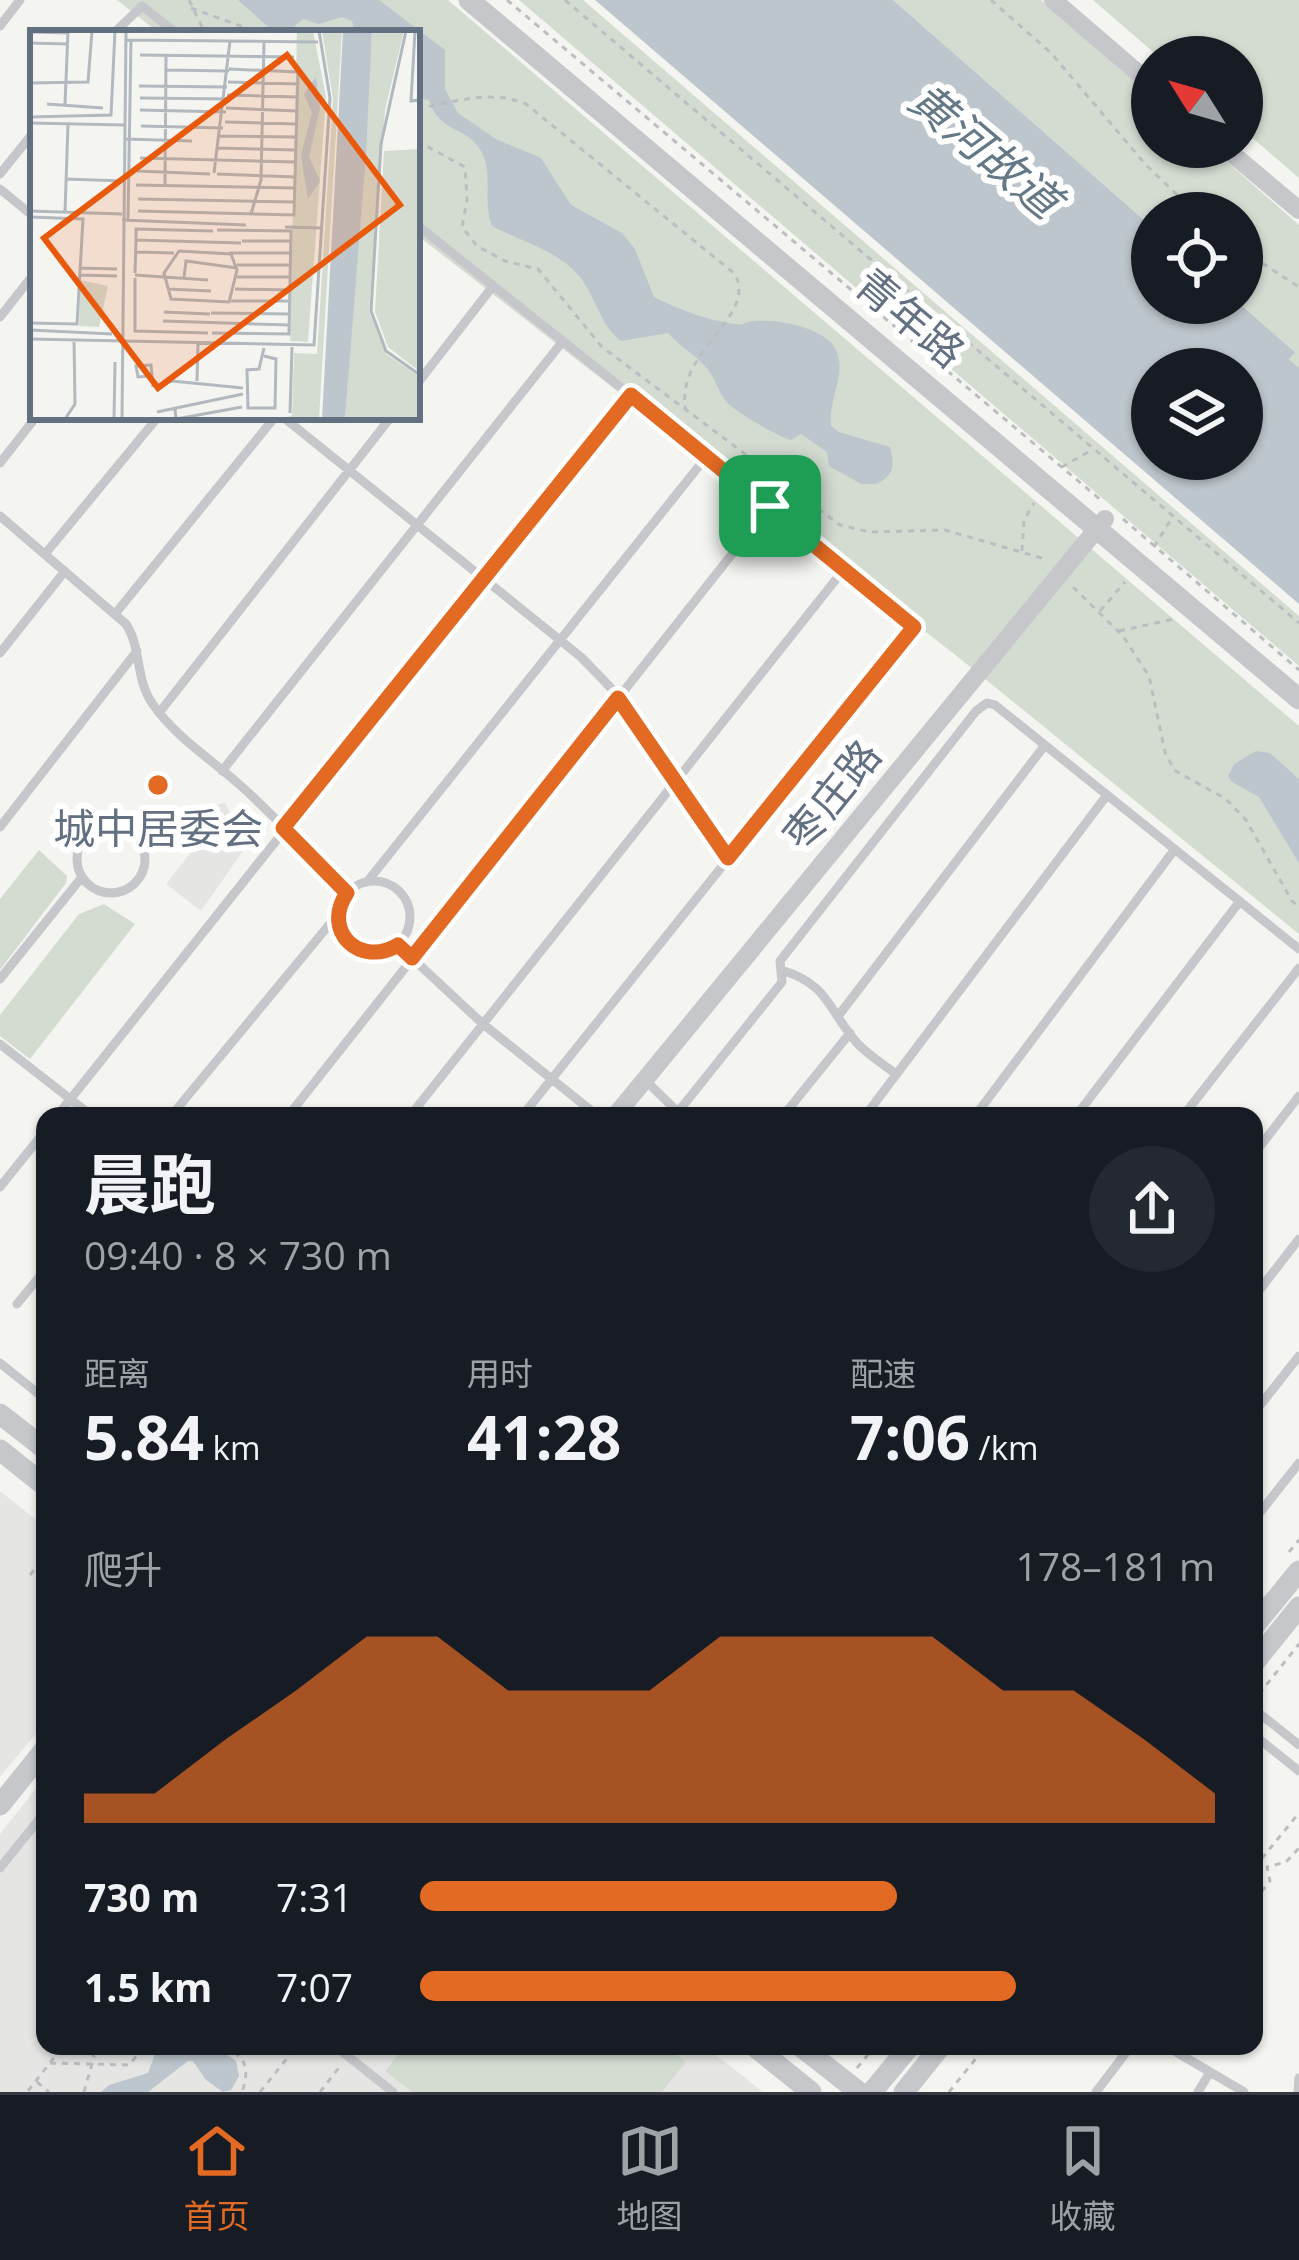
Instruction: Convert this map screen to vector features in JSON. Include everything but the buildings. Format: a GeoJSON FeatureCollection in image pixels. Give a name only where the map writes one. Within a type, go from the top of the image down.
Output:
{"type":"FeatureCollection","features":[{"type":"Feature","properties":{"kind":"street","name":"青年路"},"geometry":{"type":"LineString","coordinates":[[470,0],[1109,518],[1299,699]]}},
{"type":"Feature","properties":{"kind":"street","name":"青年路"},"geometry":{"type":"LineString","coordinates":[[487,0],[1109,518],[1299,684]]}},
{"type":"Feature","properties":{"kind":"street"},"geometry":{"type":"LineString","coordinates":[[1053,0],[1131,67]]}},
{"type":"Feature","properties":{"kind":"street"},"geometry":{"type":"LineString","coordinates":[[1250,168],[1299,210]]}},
{"type":"Feature","properties":{"kind":"street","name":"枣庄路"},"geometry":{"type":"LineString","coordinates":[[627,1107],[1109,518]]}},
{"type":"Feature","properties":{"kind":"street"},"geometry":{"type":"LineString","coordinates":[[4,1426],[36,1444]]}},
{"type":"Feature","properties":{"kind":"street"},"geometry":{"type":"LineString","coordinates":[[0,1450],[36,1479]]}},
{"type":"Feature","properties":{"kind":"street"},"geometry":{"type":"LineString","coordinates":[[1263,1610],[1299,1571]]}},
{"type":"Feature","properties":{"kind":"street"},"geometry":{"type":"LineString","coordinates":[[1263,1652],[1299,1607]]}},
{"type":"Feature","properties":{"kind":"street"},"geometry":{"type":"LineString","coordinates":[[0,1805],[36,1760]]}},
{"type":"Feature","properties":{"kind":"street"},"geometry":{"type":"LineString","coordinates":[[765,2055],[811,2092]]}},
{"type":"Feature","properties":{"kind":"street"},"geometry":{"type":"LineString","coordinates":[[812,2055],[859,2092]]}},
{"type":"Feature","properties":{"kind":"street"},"geometry":{"type":"LineString","coordinates":[[872,2092],[903,2055]]}},
{"type":"Feature","properties":{"kind":"street"},"geometry":{"type":"LineString","coordinates":[[904,2092],[934,2055]]}},
{"type":"Feature","properties":{"kind":"lane"},"geometry":{"type":"LineString","coordinates":[[0,26],[20,0]]}},
{"type":"Feature","properties":{"kind":"lane"},"geometry":{"type":"LineString","coordinates":[[116,30],[142,6],[172,30]]}},
{"type":"Feature","properties":{"kind":"lane"},"geometry":{"type":"LineString","coordinates":[[0,174],[30,137]]}},
{"type":"Feature","properties":{"kind":"lane"},"geometry":{"type":"LineString","coordinates":[[0,189],[30,214]]}},
{"type":"Feature","properties":{"kind":"lane"},"geometry":{"type":"LineString","coordinates":[[422,228],[914,627],[529,1107]]}},
{"type":"Feature","properties":{"kind":"lane"},"geometry":{"type":"LineString","coordinates":[[0,317],[30,279]]}},
{"type":"Feature","properties":{"kind":"lane"},"geometry":{"type":"LineString","coordinates":[[420,380],[494,286]]}},
{"type":"Feature","properties":{"kind":"lane"},"geometry":{"type":"LineString","coordinates":[[223,771],[563,341]]}},
{"type":"Feature","properties":{"kind":"lane"},"geometry":{"type":"LineString","coordinates":[[65,1107],[631,395]]}},
{"type":"Feature","properties":{"kind":"lane"},"geometry":{"type":"LineString","coordinates":[[0,463],[34,420]]}},
{"type":"Feature","properties":{"kind":"lane"},"geometry":{"type":"LineString","coordinates":[[45,554],[156,420]]}},
{"type":"Feature","properties":{"kind":"lane"},"geometry":{"type":"LineString","coordinates":[[115,614],[277,420]]}},
{"type":"Feature","properties":{"kind":"lane"},"geometry":{"type":"LineString","coordinates":[[283,420],[560,640],[618,698],[728,858]]}},
{"type":"Feature","properties":{"kind":"lane"},"geometry":{"type":"LineString","coordinates":[[159,713],[389,420]]}},
{"type":"Feature","properties":{"kind":"lane"},"geometry":{"type":"LineString","coordinates":[[178,1107],[338,914],[347,893],[367,882],[707,456]]}},
{"type":"Feature","properties":{"kind":"lane"},"geometry":{"type":"LineString","coordinates":[[295,1107],[770,506]]}},
{"type":"Feature","properties":{"kind":"lane"},"geometry":{"type":"LineString","coordinates":[[0,516],[115,614],[134,636],[141,683],[159,713],[347,893]]}},
{"type":"Feature","properties":{"kind":"lane"},"geometry":{"type":"LineString","coordinates":[[417,1107],[844,568]]}},
{"type":"Feature","properties":{"kind":"lane"},"geometry":{"type":"LineString","coordinates":[[0,653],[64,571]]}},
{"type":"Feature","properties":{"kind":"lane"},"geometry":{"type":"LineString","coordinates":[[0,826],[137,651]]}},
{"type":"Feature","properties":{"kind":"lane"},"geometry":{"type":"LineString","coordinates":[[685,1107],[782,982],[780,961],[987,703],[1299,949]]}},
{"type":"Feature","properties":{"kind":"lane"},"geometry":{"type":"LineString","coordinates":[[839,1015],[1045,745]]}},
{"type":"Feature","properties":{"kind":"lane"},"geometry":{"type":"LineString","coordinates":[[872,1107],[1107,795]]}},
{"type":"Feature","properties":{"kind":"lane"},"geometry":{"type":"LineString","coordinates":[[116,825],[136,835],[142,844],[145,866],[123,891],[100,892],[82,877],[80,845],[94,829],[116,825]]}},
{"type":"Feature","properties":{"kind":"lane"},"geometry":{"type":"LineString","coordinates":[[982,1107],[1175,849]]}},
{"type":"Feature","properties":{"kind":"lane"},"geometry":{"type":"LineString","coordinates":[[0,979],[82,877]]}},
{"type":"Feature","properties":{"kind":"lane"},"geometry":{"type":"LineString","coordinates":[[338,914],[343,937],[362,952],[387,952],[398,945],[410,923],[406,900],[390,884],[367,882]]}},
{"type":"Feature","properties":{"kind":"lane"},"geometry":{"type":"LineString","coordinates":[[1083,1107],[1240,902]]}},
{"type":"Feature","properties":{"kind":"lane"},"geometry":{"type":"LineString","coordinates":[[398,945],[484,1024],[587,1107]]}},
{"type":"Feature","properties":{"kind":"lane"},"geometry":{"type":"LineString","coordinates":[[1190,1107],[1299,968]]}},
{"type":"Feature","properties":{"kind":"lane"},"geometry":{"type":"LineString","coordinates":[[781,970],[805,977],[831,1000],[861,1048],[896,1074]]}},
{"type":"Feature","properties":{"kind":"lane"},"geometry":{"type":"LineString","coordinates":[[790,1107],[850,1033]]}},
{"type":"Feature","properties":{"kind":"lane"},"geometry":{"type":"LineString","coordinates":[[0,1044],[80,1107]]}},
{"type":"Feature","properties":{"kind":"lane"},"geometry":{"type":"LineString","coordinates":[[645,1080],[673,1107]]}},
{"type":"Feature","properties":{"kind":"lane"},"geometry":{"type":"LineString","coordinates":[[1263,1142],[1299,1096]]}},
{"type":"Feature","properties":{"kind":"lane"},"geometry":{"type":"LineString","coordinates":[[0,1187],[36,1142]]}},
{"type":"Feature","properties":{"kind":"lane"},"geometry":{"type":"LineString","coordinates":[[1263,1285],[1299,1239]]}},
{"type":"Feature","properties":{"kind":"lane"},"geometry":{"type":"LineString","coordinates":[[17,1304],[36,1281]]}},
{"type":"Feature","properties":{"kind":"lane"},"geometry":{"type":"LineString","coordinates":[[1263,1402],[1299,1356]]}},
{"type":"Feature","properties":{"kind":"lane"},"geometry":{"type":"LineString","coordinates":[[0,1363],[36,1392]]}},
{"type":"Feature","properties":{"kind":"lane"},"geometry":{"type":"LineString","coordinates":[[1263,1508],[1299,1462]]}},
{"type":"Feature","properties":{"kind":"lane"},"geometry":{"type":"LineString","coordinates":[[1263,1712],[1299,1745]]}},
{"type":"Feature","properties":{"kind":"lane"},"geometry":{"type":"LineString","coordinates":[[1263,1742],[1299,1771]]}},
{"type":"Feature","properties":{"kind":"lane"},"geometry":{"type":"LineString","coordinates":[[0,1868],[36,1823]]}},
{"type":"Feature","properties":{"kind":"lane"},"geometry":{"type":"LineString","coordinates":[[1096,2092],[1124,2055]]}},
{"type":"Feature","properties":{"kind":"lane"},"geometry":{"type":"LineString","coordinates":[[1181,2055],[1244,2092]]}},
{"type":"Feature","properties":{"kind":"lane"},"geometry":{"type":"LineString","coordinates":[[348,2056],[393,2092]]}},
{"type":"Feature","properties":{"kind":"lane"},"geometry":{"type":"LineString","coordinates":[[1198,2092],[1210,2072]]}},
{"type":"Feature","properties":{"kind":"lane"},"geometry":{"type":"LineString","coordinates":[[1298,2092],[1299,2078]]}},
{"type":"Feature","properties":{"kind":"path"},"geometry":{"type":"LineString","coordinates":[[189,0],[203,30]]}},
{"type":"Feature","properties":{"kind":"path"},"geometry":{"type":"LineString","coordinates":[[507,0],[1109,518],[1299,670]]}},
{"type":"Feature","properties":{"kind":"path"},"geometry":{"type":"LineString","coordinates":[[565,0],[1299,623]]}},
{"type":"Feature","properties":{"kind":"path"},"geometry":{"type":"LineString","coordinates":[[991,0],[1051,52],[1175,192]]}},
{"type":"Feature","properties":{"kind":"path"},"geometry":{"type":"LineString","coordinates":[[191,8],[252,30]]}},
{"type":"Feature","properties":{"kind":"path"},"geometry":{"type":"LineString","coordinates":[[420,109],[491,96],[526,104],[735,274],[740,284],[731,315],[687,374],[686,413]]}},
{"type":"Feature","properties":{"kind":"path"},"geometry":{"type":"LineString","coordinates":[[420,143],[465,167],[467,200],[462,227],[477,246],[505,261],[538,268],[602,347],[840,525],[869,532],[946,530],[1044,559],[1118,632],[1149,676],[1165,752],[1174,770],[1226,799],[1246,820],[1299,907]]}},
{"type":"Feature","properties":{"kind":"path"},"geometry":{"type":"LineString","coordinates":[[1263,264],[1299,287]]}},
{"type":"Feature","properties":{"kind":"path"},"geometry":{"type":"LineString","coordinates":[[1118,632],[1187,615]]}},
{"type":"Feature","properties":{"kind":"path"},"geometry":{"type":"LineString","coordinates":[[30,1575],[36,1567]]}},
{"type":"Feature","properties":{"kind":"path"},"geometry":{"type":"LineString","coordinates":[[1263,1692],[1299,1644]]}},
{"type":"Feature","properties":{"kind":"path"},"geometry":{"type":"LineString","coordinates":[[1263,1857],[1299,1814]]}},
{"type":"Feature","properties":{"kind":"path"},"geometry":{"type":"LineString","coordinates":[[1263,1890],[1270,1881],[1267,1867],[1286,1862],[1299,1847]]}},
{"type":"Feature","properties":{"kind":"path"},"geometry":{"type":"LineString","coordinates":[[28,2091],[56,2055]]}},
{"type":"Feature","properties":{"kind":"path"},"geometry":{"type":"LineString","coordinates":[[84,2092],[90,2055]]}},
{"type":"Feature","properties":{"kind":"path"},"geometry":{"type":"LineString","coordinates":[[50,2063],[129,2065],[137,2055]]}},
{"type":"Feature","properties":{"kind":"path"},"geometry":{"type":"LineString","coordinates":[[242,2055],[246,2064],[242,2092]]}},
{"type":"Feature","properties":{"kind":"path"},"geometry":{"type":"LineString","coordinates":[[260,2092],[290,2055]]}},
{"type":"Feature","properties":{"kind":"path"},"geometry":{"type":"LineString","coordinates":[[949,2092],[979,2055]]}},
{"type":"Feature","properties":{"kind":"path"},"geometry":{"type":"LineString","coordinates":[[320,2092],[348,2056]]}},
{"type":"Feature","properties":{"kind":"path"},"geometry":{"type":"LineString","coordinates":[[35,2081],[50,2092]]}},
{"type":"Feature","properties":{"kind":"shaded area"},"geometry":{"type":"Polygon","coordinates":[[[117,0],[448,0],[1299,726],[1299,934],[958,657],[420,237],[420,30],[155,30],[117,0]]]}},
{"type":"Feature","properties":{"kind":"shaded area"},"geometry":{"type":"Polygon","coordinates":[[[519,0],[583,0],[1131,471],[1131,480],[1141,480],[1299,616],[1299,666],[519,0]]]}},
{"type":"Feature","properties":{"kind":"shaded area"},"geometry":{"type":"Polygon","coordinates":[[[893,0],[1041,0],[1131,79],[1131,168],[1234,168],[1261,192],[1131,192],[1131,209],[893,0]]]}},
{"type":"Feature","properties":{"kind":"shaded area"},"geometry":{"type":"Polygon","coordinates":[[[1093,0],[1299,0],[1299,178],[1263,147],[1263,36],[1135,36],[1093,0]]]}},
{"type":"Feature","properties":{"kind":"shaded area"},"geometry":{"type":"Polygon","coordinates":[[[1263,193],[1299,225],[1299,368],[1289,359],[1294,351],[1263,324],[1263,193]]]}},
{"type":"Feature","properties":{"kind":"shaded area"},"geometry":{"type":"Polygon","coordinates":[[[225,802],[245,848],[201,911],[166,884],[203,837],[214,806],[225,802]]]}},
{"type":"Feature","properties":{"kind":"shaded area"},"geometry":{"type":"Polygon","coordinates":[[[39,850],[67,876],[66,883],[0,970],[0,899],[39,850]]]}},
{"type":"Feature","properties":{"kind":"shaded area"},"geometry":{"type":"Polygon","coordinates":[[[104,904],[135,924],[30,1059],[0,1036],[0,1015],[79,914],[104,904]]]}},
{"type":"Feature","properties":{"kind":"shaded area"},"geometry":{"type":"Polygon","coordinates":[[[0,1491],[36,1520],[36,1734],[0,1777],[0,1491]]]}},
{"type":"Feature","properties":{"kind":"shaded area"},"geometry":{"type":"Polygon","coordinates":[[[36,1788],[36,2055],[716,2055],[763,2092],[0,2092],[0,1834],[36,1788]]]}},
{"type":"Feature","properties":{"kind":"shaded area"},"geometry":{"type":"Polygon","coordinates":[[[398,2055],[677,2055],[686,2062],[662,2092],[412,2092],[385,2071],[398,2055]]]}},
{"type":"Feature","properties":{"kind":"water"},"geometry":{"type":"Polygon","coordinates":[[[238,0],[379,0],[419,30],[354,30],[352,21],[342,17],[319,24],[303,19],[290,30],[272,30],[238,0]]]}},
{"type":"Feature","properties":{"kind":"water","name":"黄河故道"},"geometry":{"type":"Polygon","coordinates":[[[595,0],[893,0],[1131,209],[1131,324],[1263,324],[1295,352],[1289,359],[1299,368],[1299,604],[1154,480],[1263,480],[1263,348],[1131,348],[1131,460],[595,0]]]}},
{"type":"Feature","properties":{"kind":"water"},"geometry":{"type":"Polygon","coordinates":[[[420,31],[445,50],[445,89],[458,113],[496,139],[541,158],[571,205],[622,233],[635,249],[654,297],[725,322],[741,325],[763,320],[800,326],[832,344],[839,370],[831,426],[890,447],[890,473],[876,484],[861,484],[829,466],[827,452],[801,434],[791,440],[746,416],[725,400],[702,363],[668,333],[621,341],[569,266],[492,226],[481,151],[469,137],[440,119],[429,100],[420,98],[420,31]]]}},
{"type":"Feature","properties":{"kind":"water"},"geometry":{"type":"Polygon","coordinates":[[[1256,751],[1270,753],[1299,779],[1299,863],[1259,797],[1228,776],[1234,764],[1256,751]]]}},
{"type":"Feature","properties":{"kind":"water"},"geometry":{"type":"Polygon","coordinates":[[[155,2055],[228,2055],[236,2061],[239,2076],[231,2090],[223,2092],[188,2061],[148,2092],[101,2092],[148,2073],[155,2055]]]}},
{"type":"Feature","properties":{"kind":"place","name":"城中居委会"},"geometry":{"type":"Point","coordinates":[158,785]}},
{"type":"Feature","properties":{"kind":"route"},"geometry":{"type":"LineString","coordinates":[[631,395],[770,506],[914,627],[728,858],[618,698],[412,958],[398,945],[374,954],[351,946],[338,925],[340,902],[347,893],[283,828],[631,395]]}}]}
